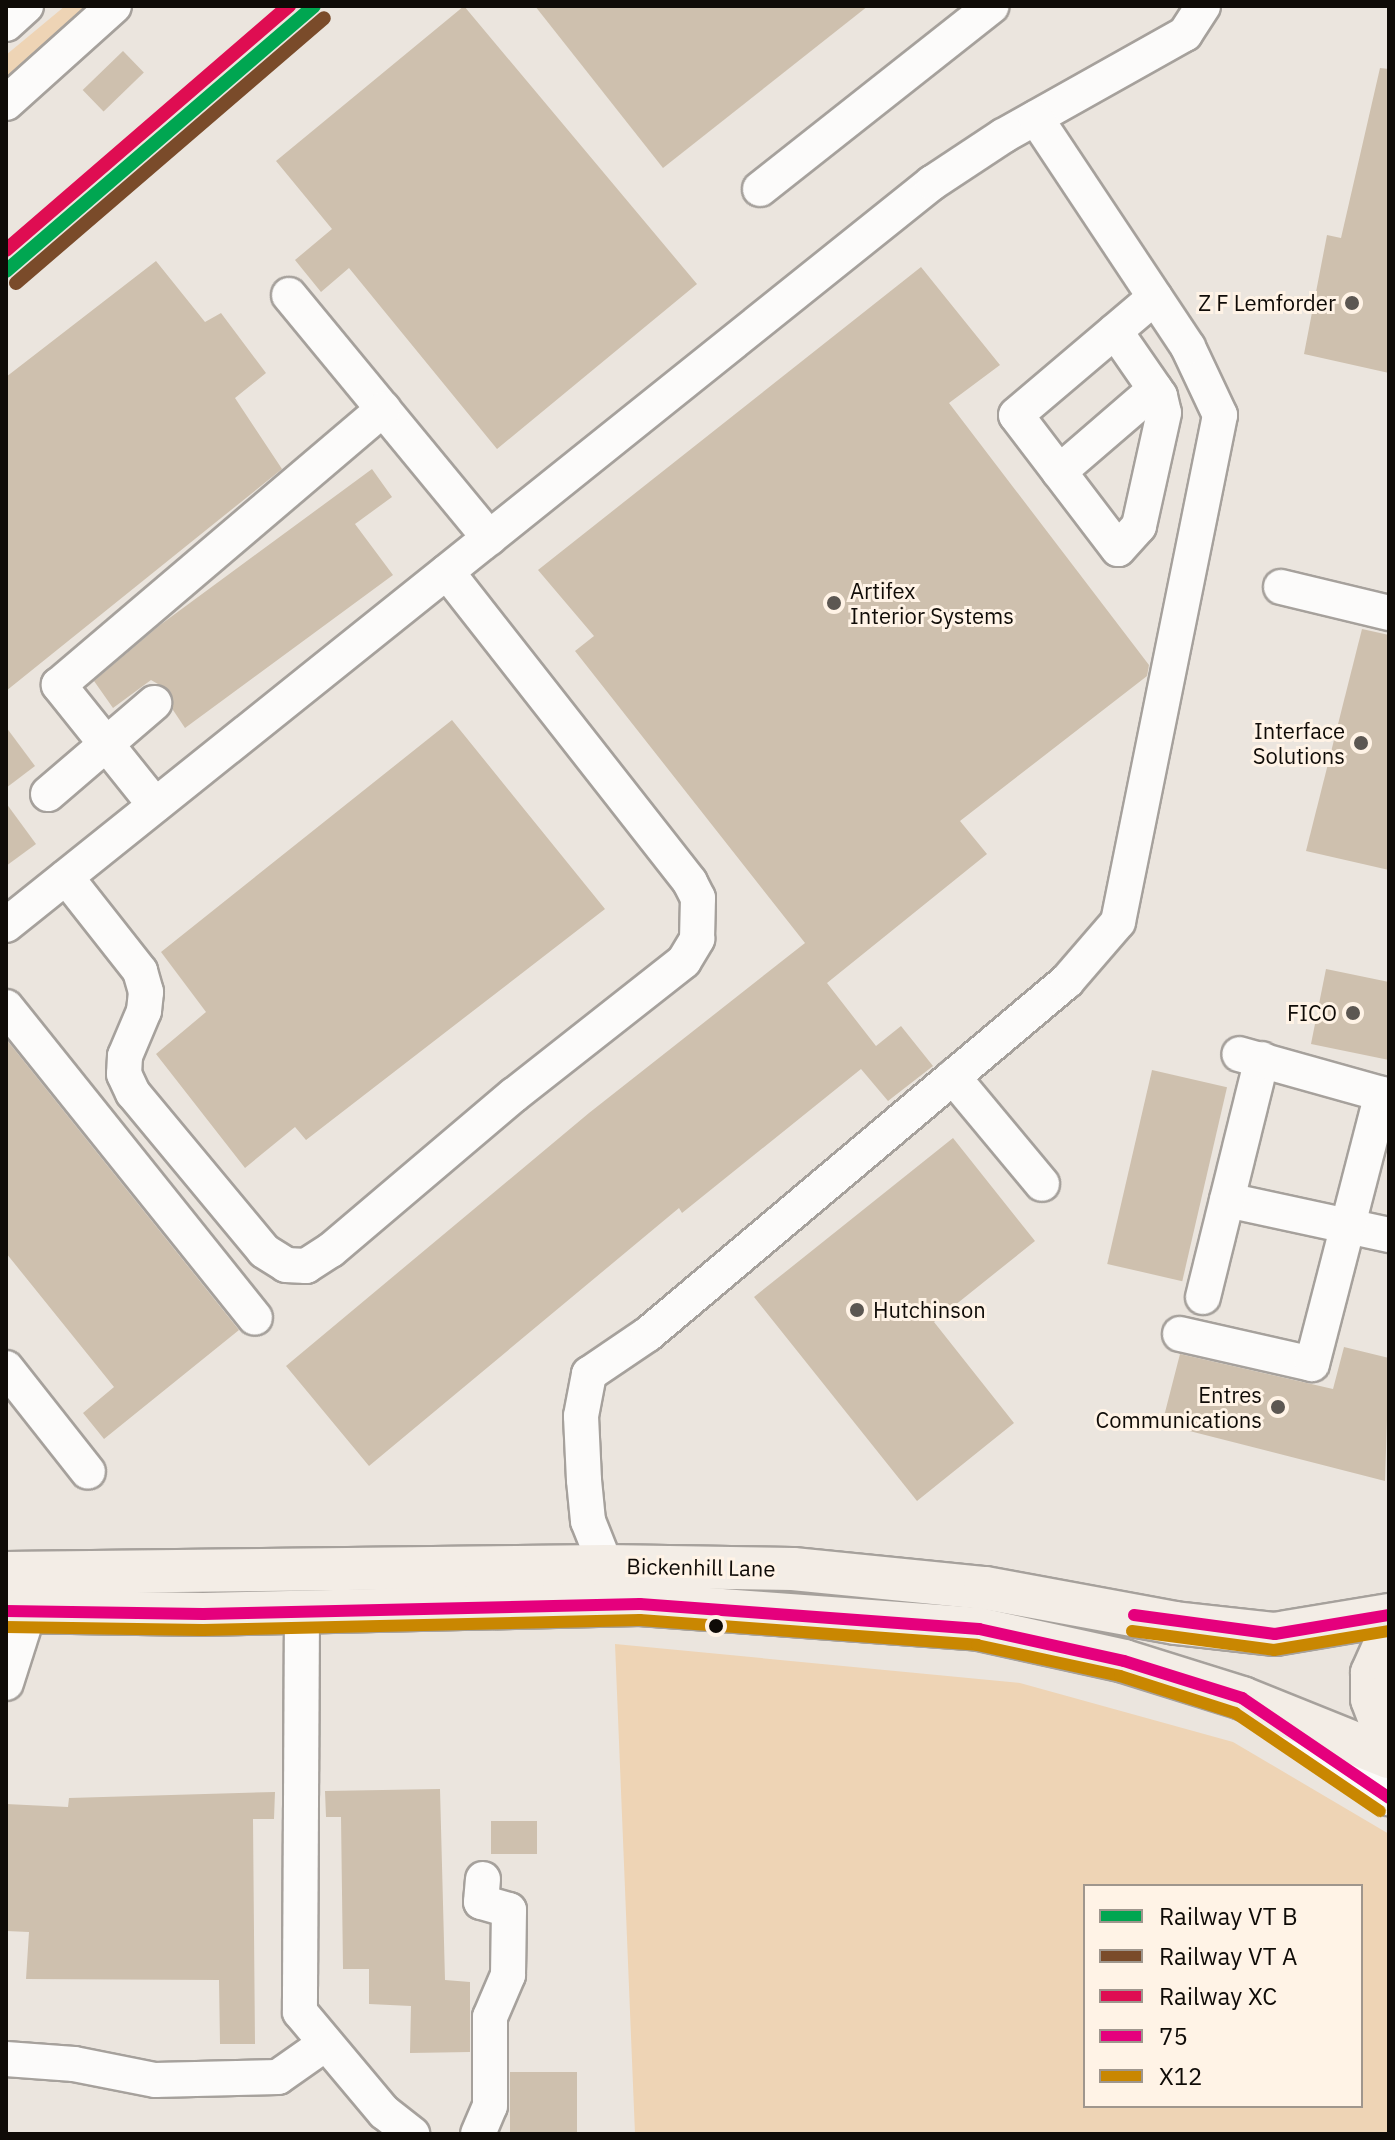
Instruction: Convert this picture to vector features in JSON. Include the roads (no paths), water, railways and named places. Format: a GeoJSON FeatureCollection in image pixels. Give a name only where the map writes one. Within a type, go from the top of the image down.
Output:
{"type":"FeatureCollection","features":[{"type":"Feature","properties":{"kind":"main road","name":"Bickenhill Lane"},"geometry":{"type":"LineString","coordinates":[[6,1573],[606,1566],[793,1569],[911,1581],[1275,1634],[1389,1615]]}},
{"type":"Feature","properties":{"kind":"main road","name":"Bickenhill Lane"},"geometry":{"type":"LineString","coordinates":[[18,1611],[302,1611],[640,1604],[847,1615],[979,1629],[1124,1661],[1242,1698],[1389,1757]]}},
{"type":"Feature","properties":{"kind":"main road"},"geometry":{"type":"LineString","coordinates":[[1389,1635],[1372,1673],[1372,1699],[1389,1744]]}},
{"type":"Feature","properties":{"kind":"lane"},"geometry":{"type":"LineString","coordinates":[[6,24],[26,6]]}},
{"type":"Feature","properties":{"kind":"lane"},"geometry":{"type":"LineString","coordinates":[[6,103],[114,6]]}},
{"type":"Feature","properties":{"kind":"lane"},"geometry":{"type":"LineString","coordinates":[[760,189],[992,6]]}},
{"type":"Feature","properties":{"kind":"lane"},"geometry":{"type":"LineString","coordinates":[[6,925],[932,183],[1036,118],[1185,34],[1203,6]]}},
{"type":"Feature","properties":{"kind":"lane"},"geometry":{"type":"LineString","coordinates":[[606,1566],[588,1521],[584,1480],[581,1416],[589,1374],[648,1334],[1067,981],[1118,922],[1220,415],[1188,347],[1036,118]]}},
{"type":"Feature","properties":{"kind":"lane"},"geometry":{"type":"LineString","coordinates":[[289,295],[489,538]]}},
{"type":"Feature","properties":{"kind":"lane"},"geometry":{"type":"LineString","coordinates":[[1115,331],[1155,389],[1164,413],[1139,526],[1118,549],[1016,415],[1155,297]]}},
{"type":"Feature","properties":{"kind":"lane"},"geometry":{"type":"LineString","coordinates":[[1059,472],[1155,389]]}},
{"type":"Feature","properties":{"kind":"lane"},"geometry":{"type":"LineString","coordinates":[[155,805],[59,685],[383,409]]}},
{"type":"Feature","properties":{"kind":"lane"},"geometry":{"type":"LineString","coordinates":[[66,877],[140,971],[146,992],[144,1011],[125,1056],[124,1074],[133,1093],[264,1251],[286,1265],[306,1266],[331,1250],[514,1095],[684,961],[697,939],[698,898],[690,882],[447,572]]}},
{"type":"Feature","properties":{"kind":"lane"},"geometry":{"type":"LineString","coordinates":[[1281,587],[1389,613]]}},
{"type":"Feature","properties":{"kind":"lane"},"geometry":{"type":"LineString","coordinates":[[48,794],[154,703]]}},
{"type":"Feature","properties":{"kind":"lane"},"geometry":{"type":"LineString","coordinates":[[6,1007],[255,1318]]}},
{"type":"Feature","properties":{"kind":"lane"},"geometry":{"type":"LineString","coordinates":[[1180,1334],[1312,1364],[1382,1094],[1250,1056],[1227,1200],[1203,1297]]}},
{"type":"Feature","properties":{"kind":"lane"},"geometry":{"type":"LineString","coordinates":[[953,1077],[1042,1184]]}},
{"type":"Feature","properties":{"kind":"lane"},"geometry":{"type":"LineString","coordinates":[[1227,1200],[1389,1235]]}},
{"type":"Feature","properties":{"kind":"lane"},"geometry":{"type":"LineString","coordinates":[[6,1368],[88,1472]]}},
{"type":"Feature","properties":{"kind":"lane"},"geometry":{"type":"LineString","coordinates":[[6,1683],[18,1611]]}},
{"type":"Feature","properties":{"kind":"lane"},"geometry":{"type":"LineString","coordinates":[[302,1611],[300,2012],[384,2112],[412,2134]]}},
{"type":"Feature","properties":{"kind":"lane"},"geometry":{"type":"LineString","coordinates":[[1242,1698],[1389,1798]]}},
{"type":"Feature","properties":{"kind":"lane"},"geometry":{"type":"LineString","coordinates":[[478,2134],[490,2106],[490,2017],[508,1975],[509,1910],[481,1902],[483,1879]]}},
{"type":"Feature","properties":{"kind":"lane"},"geometry":{"type":"LineString","coordinates":[[6,2059],[74,2064],[155,2080],[278,2077],[325,2044]]}},
{"type":"Feature","properties":{"kind":"rail line","name":"XC"},"geometry":{"type":"LineString","coordinates":[[6,250],[289,6]]}},
{"type":"Feature","properties":{"kind":"place","name":"Z F Lemforder"},"geometry":{"type":"Point","coordinates":[1352,303]}},
{"type":"Feature","properties":{"kind":"place","name":"Artifex Interior Systems"},"geometry":{"type":"Point","coordinates":[834,603]}},
{"type":"Feature","properties":{"kind":"place","name":"Interface Solutions"},"geometry":{"type":"Point","coordinates":[1361,743]}},
{"type":"Feature","properties":{"kind":"place","name":"FICO"},"geometry":{"type":"Point","coordinates":[1353,1013]}},
{"type":"Feature","properties":{"kind":"place","name":"Hutchinson"},"geometry":{"type":"Point","coordinates":[857,1310]}},
{"type":"Feature","properties":{"kind":"place","name":"Entres Communications"},"geometry":{"type":"Point","coordinates":[1278,1407]}}]}
